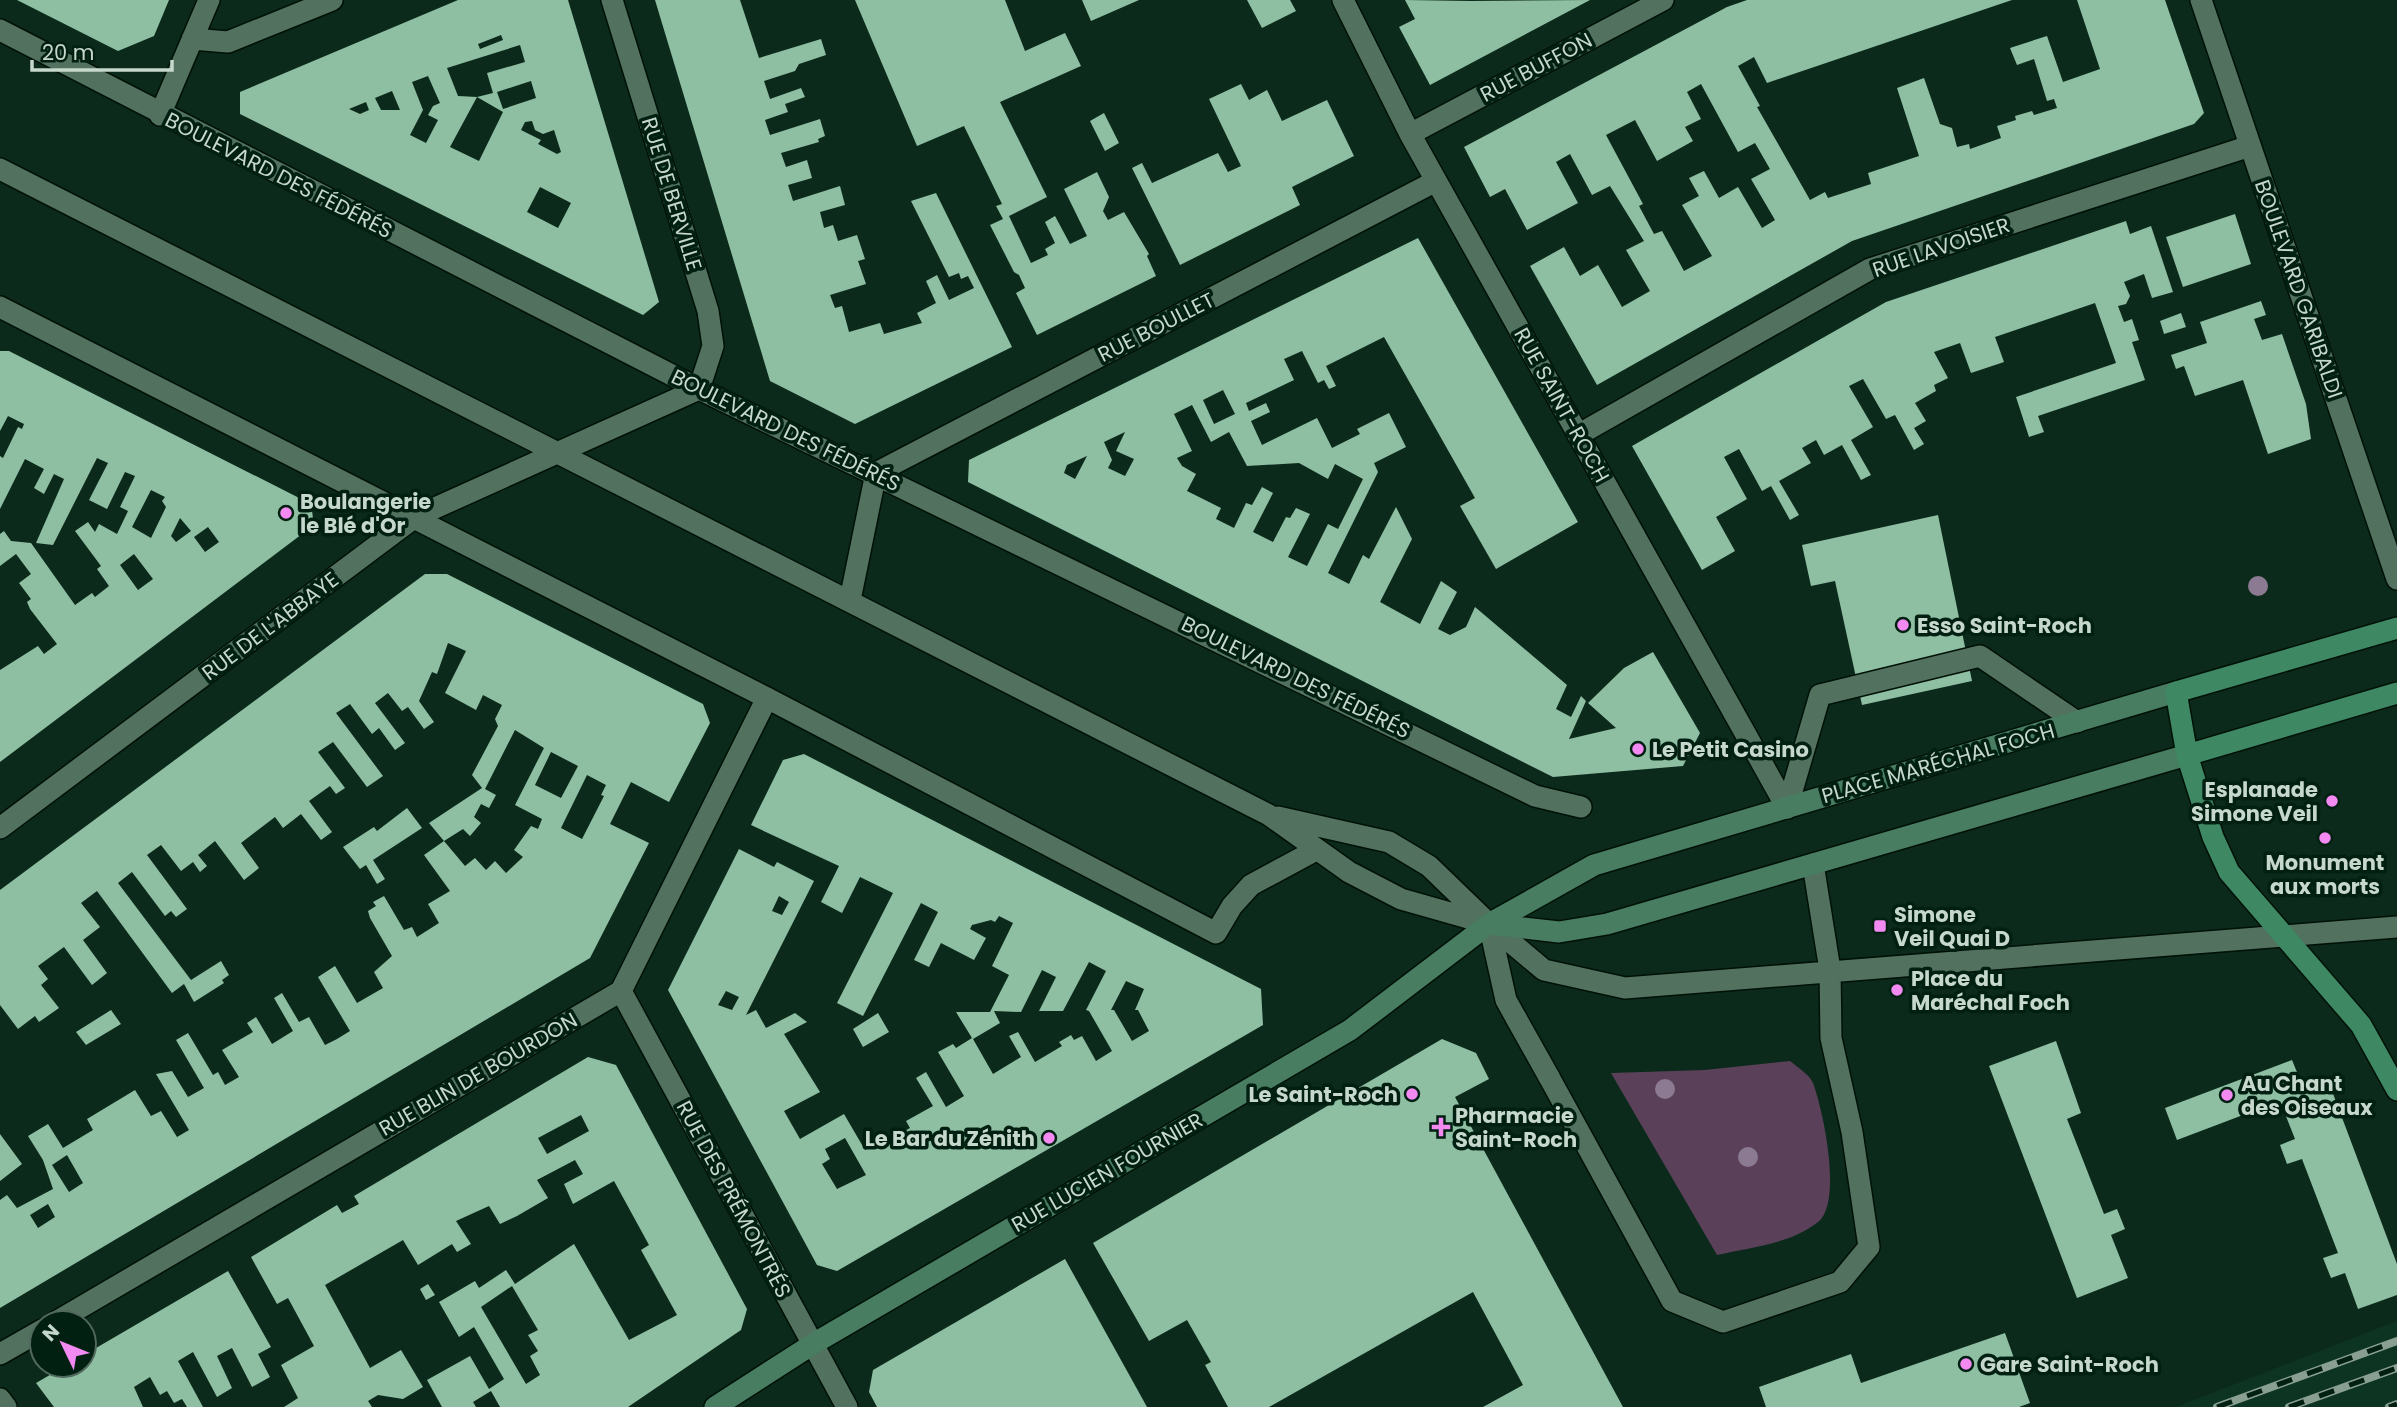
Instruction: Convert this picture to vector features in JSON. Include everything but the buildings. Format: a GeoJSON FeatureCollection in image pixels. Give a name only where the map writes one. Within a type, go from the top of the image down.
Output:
{"type":"FeatureCollection","features":[{"type":"Feature","properties":{"kind":"main road","name":"PLACE MARÉCHAL FOCH"},"geometry":{"type":"LineString","coordinates":[[1489,924],[1594,865],[2397,628]]}},
{"type":"Feature","properties":{"kind":"main road"},"geometry":{"type":"LineString","coordinates":[[2176,692],[2187,755],[2213,837],[2230,872],[2282,936],[2334,991],[2361,1025],[2397,1090]]}},
{"type":"Feature","properties":{"kind":"main road"},"geometry":{"type":"LineString","coordinates":[[1489,924],[1559,932],[1607,924],[2397,693]]}},
{"type":"Feature","properties":{"kind":"main road","name":"RUE LUCIEN FOURNIER"},"geometry":{"type":"LineString","coordinates":[[715,1407],[813,1344],[1350,1030],[1489,924]]}},
{"type":"Feature","properties":{"kind":"street"},"geometry":{"type":"LineString","coordinates":[[160,115],[181,72],[209,0]]}},
{"type":"Feature","properties":{"kind":"street"},"geometry":{"type":"LineString","coordinates":[[192,39],[228,42],[332,0]]}},
{"type":"Feature","properties":{"kind":"street","name":"RUE DE BERVILLE"},"geometry":{"type":"LineString","coordinates":[[612,0],[708,311],[713,346],[699,389]]}},
{"type":"Feature","properties":{"kind":"street","name":"RUE SAINT-ROCH"},"geometry":{"type":"LineString","coordinates":[[1343,0],[1410,134],[1787,808]]}},
{"type":"Feature","properties":{"kind":"street","name":"RUE BUFFON"},"geometry":{"type":"LineString","coordinates":[[1410,134],[1663,0]]}},
{"type":"Feature","properties":{"kind":"street","name":"BOULEVARD GARIBALDI"},"geometry":{"type":"LineString","coordinates":[[2201,0],[2397,579]]}},
{"type":"Feature","properties":{"kind":"street","name":"BOULEVARD DES FÉDÉRÉS"},"geometry":{"type":"LineString","coordinates":[[0,30],[160,115],[699,389],[1535,796],[1581,807]]}},
{"type":"Feature","properties":{"kind":"street","name":"RUE LAVOISIER"},"geometry":{"type":"LineString","coordinates":[[1578,435],[1870,269],[2250,146]]}},
{"type":"Feature","properties":{"kind":"street"},"geometry":{"type":"LineString","coordinates":[[0,169],[1269,815],[1316,850],[1401,899],[1489,924]]}},
{"type":"Feature","properties":{"kind":"street","name":"RUE BOULLET"},"geometry":{"type":"LineString","coordinates":[[876,473],[1436,181]]}},
{"type":"Feature","properties":{"kind":"street"},"geometry":{"type":"LineString","coordinates":[[0,307],[767,698],[1216,933],[1232,906],[1251,885],[1316,850]]}},
{"type":"Feature","properties":{"kind":"street","name":"RUE DE L'ABBAYE"},"geometry":{"type":"LineString","coordinates":[[0,828],[415,517],[699,389]]}},
{"type":"Feature","properties":{"kind":"street"},"geometry":{"type":"LineString","coordinates":[[850,600],[876,473]]}},
{"type":"Feature","properties":{"kind":"street"},"geometry":{"type":"LineString","coordinates":[[1787,808],[1820,695],[1980,656],[2077,722]]}},
{"type":"Feature","properties":{"kind":"street"},"geometry":{"type":"LineString","coordinates":[[621,991],[767,698]]}},
{"type":"Feature","properties":{"kind":"street"},"geometry":{"type":"LineString","coordinates":[[1269,815],[1389,842],[1429,866],[1489,924],[1544,970],[1625,988],[2397,927]]}},
{"type":"Feature","properties":{"kind":"street"},"geometry":{"type":"LineString","coordinates":[[1489,924],[1506,1000],[1672,1301],[1723,1322],[1840,1282],[1869,1247],[1852,1132],[1831,1038],[1830,970],[1813,864]]}},
{"type":"Feature","properties":{"kind":"street","name":"RUE BLIN DE BOURDON"},"geometry":{"type":"LineString","coordinates":[[78,1309],[621,991]]}},
{"type":"Feature","properties":{"kind":"street","name":"RUE DES PRÉMONTRÉS"},"geometry":{"type":"LineString","coordinates":[[621,991],[847,1407]]}},
{"type":"Feature","properties":{"kind":"street"},"geometry":{"type":"LineString","coordinates":[[0,1354],[28,1338]]}},
{"type":"Feature","properties":{"kind":"street"},"geometry":{"type":"LineString","coordinates":[[0,1399],[6,1407]]}},
{"type":"Feature","properties":{"kind":"shaded area"},"geometry":{"type":"Polygon","coordinates":[[[1790,1061],[1813,1083],[1822,1113],[1830,1176],[1825,1211],[1818,1222],[1783,1240],[1717,1255],[1611,1073],[1705,1070],[1790,1061]]]}},
{"type":"Feature","properties":{"kind":"shaded area"},"geometry":{"type":"Polygon","coordinates":[[[2397,1321],[2397,1407],[2176,1407],[2397,1321]]]}},
{"type":"Feature","properties":{"kind":"railway"},"geometry":{"type":"LineString","coordinates":[[2217,1407],[2397,1341]]}},
{"type":"Feature","properties":{"kind":"railway"},"geometry":{"type":"LineString","coordinates":[[2289,1407],[2397,1368]]}},
{"type":"Feature","properties":{"kind":"railway"},"geometry":{"type":"LineString","coordinates":[[2389,1407],[2397,1404]]}},
{"type":"Feature","properties":{"kind":"place","name":"Boulangerie le Blé d'Or"},"geometry":{"type":"Point","coordinates":[286,513]}},
{"type":"Feature","properties":{"kind":"place","name":"Esso Saint-Roch"},"geometry":{"type":"Point","coordinates":[1903,625]}},
{"type":"Feature","properties":{"kind":"place","name":"Le Petit Casino"},"geometry":{"type":"Point","coordinates":[1638,749]}},
{"type":"Feature","properties":{"kind":"place","name":"Esplanade Simone Veil"},"geometry":{"type":"Point","coordinates":[2332,801]}},
{"type":"Feature","properties":{"kind":"place","name":"Monument aux morts"},"geometry":{"type":"Point","coordinates":[2325,838]}},
{"type":"Feature","properties":{"kind":"place","name":"Simone Veil Quai D"},"geometry":{"type":"Point","coordinates":[1880,926]}},
{"type":"Feature","properties":{"kind":"place","name":"Place du Maréchal Foch"},"geometry":{"type":"Point","coordinates":[1897,990]}},
{"type":"Feature","properties":{"kind":"place","name":"Le Saint-Roch"},"geometry":{"type":"Point","coordinates":[1412,1094]}},
{"type":"Feature","properties":{"kind":"place","name":"Au Chant des Oiseaux"},"geometry":{"type":"Point","coordinates":[2227,1095]}},
{"type":"Feature","properties":{"kind":"place","name":"Pharmacie Saint-Roch"},"geometry":{"type":"Point","coordinates":[1441,1127]}},
{"type":"Feature","properties":{"kind":"place","name":"Le Bar du Zénith"},"geometry":{"type":"Point","coordinates":[1049,1138]}},
{"type":"Feature","properties":{"kind":"place","name":"Gare Saint-Roch"},"geometry":{"type":"Point","coordinates":[1966,1364]}}]}
